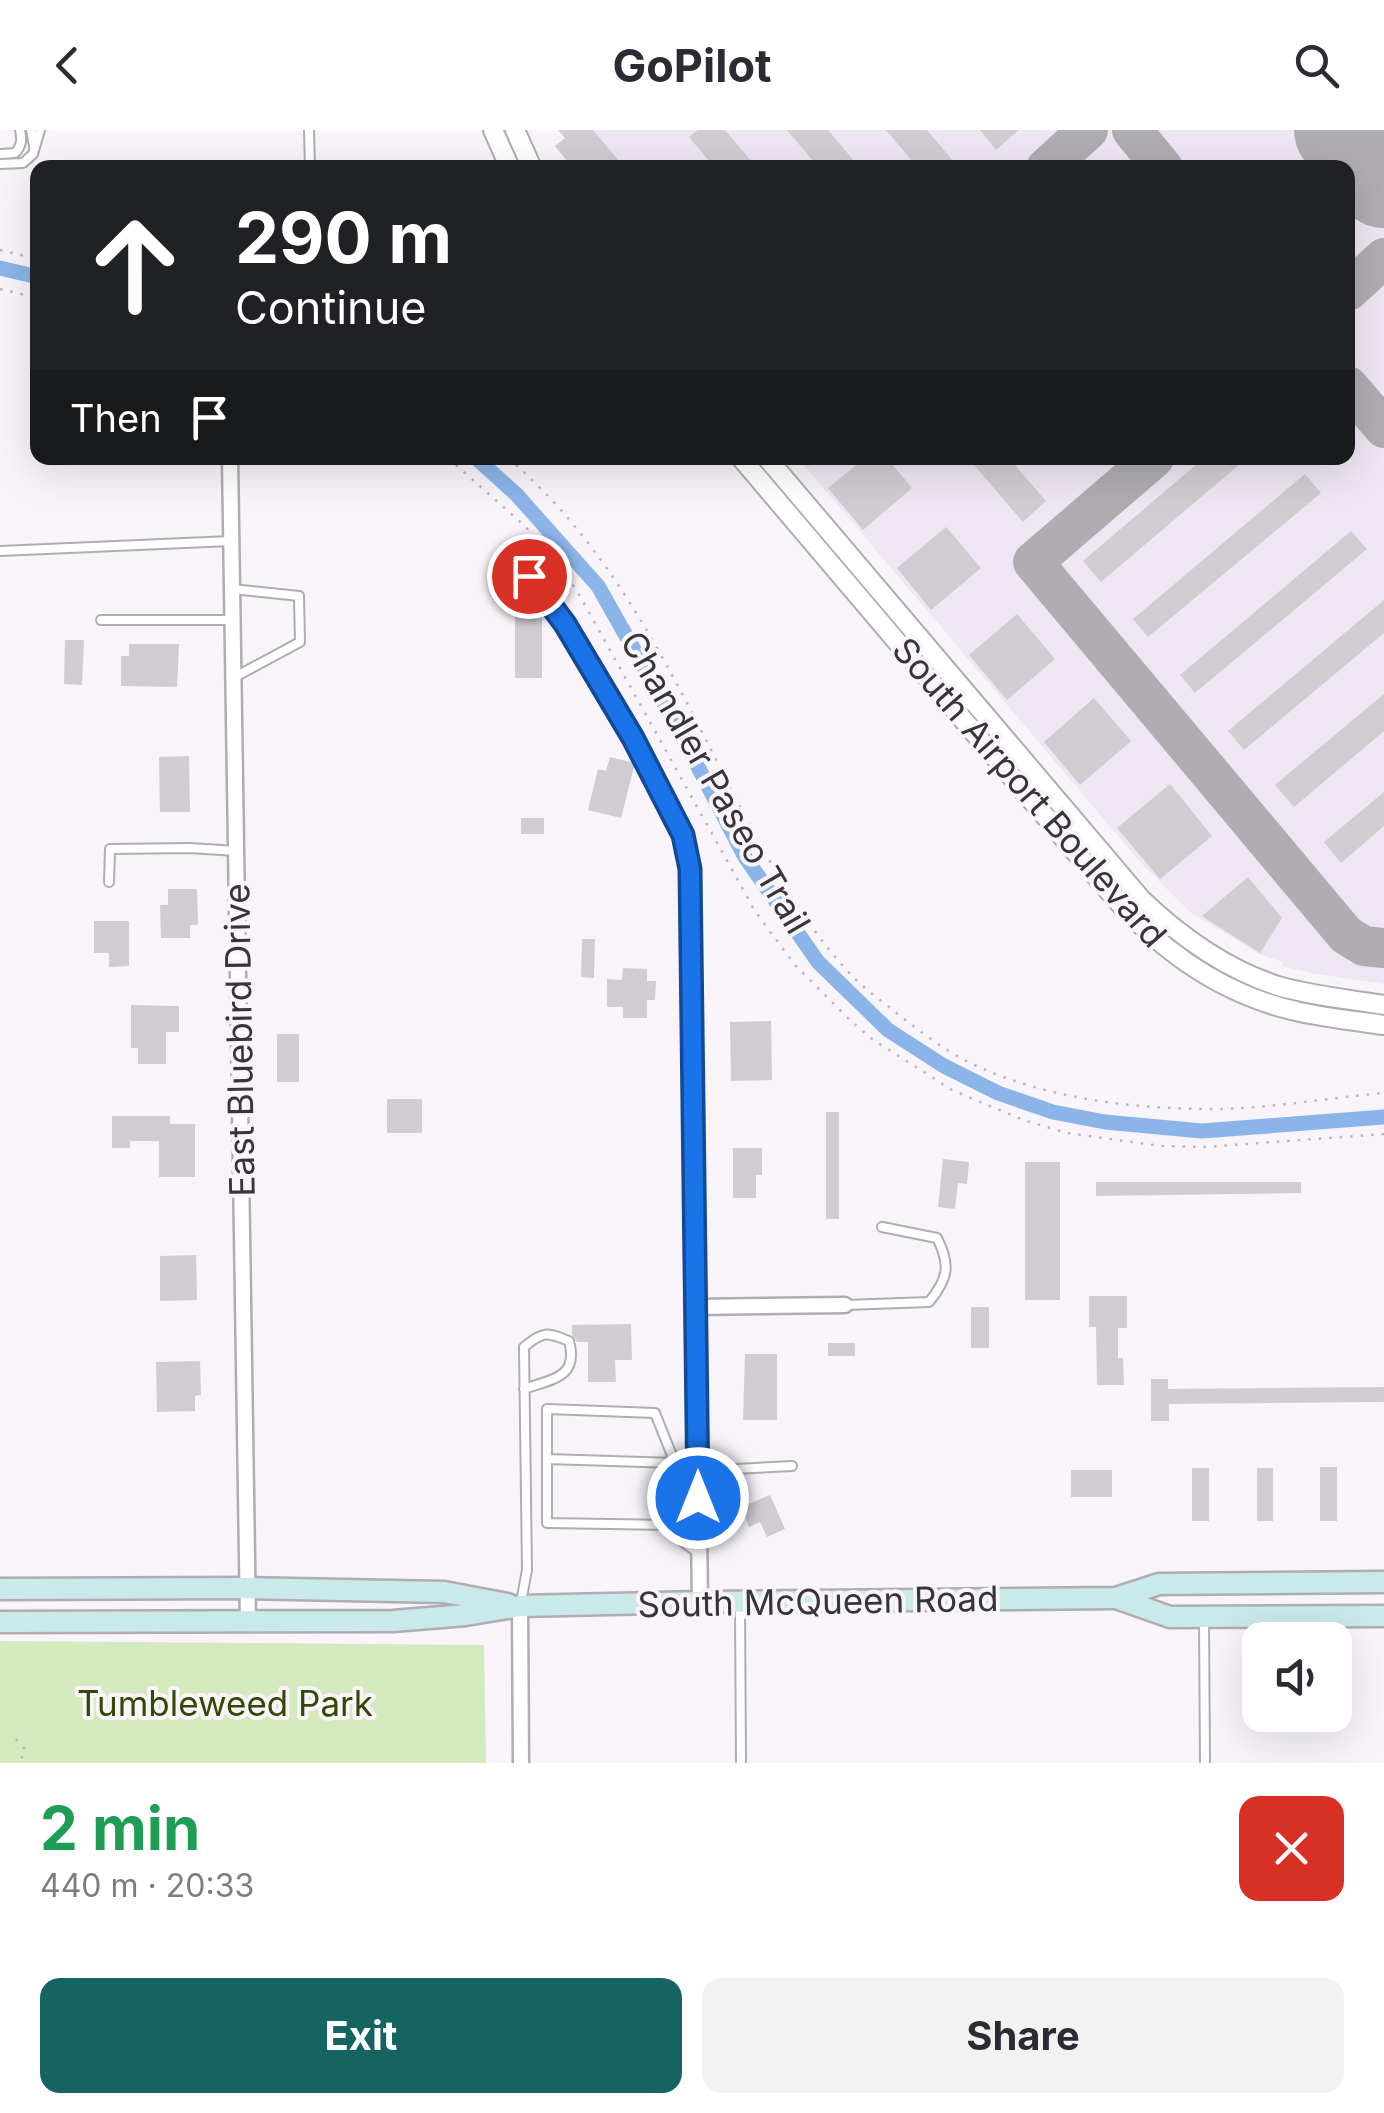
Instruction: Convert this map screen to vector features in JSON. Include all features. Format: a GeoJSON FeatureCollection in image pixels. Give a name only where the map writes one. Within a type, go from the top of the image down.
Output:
{"type":"FeatureCollection","features":[{"type":"Feature","properties":{"kind":"main road","name":"South McQueen Road"},"geometry":{"type":"LineString","coordinates":[[0,1622],[394,1621],[520,1606],[1116,1598],[1160,1584],[1384,1582]]}},
{"type":"Feature","properties":{"kind":"main road","name":"South McQueen Road"},"geometry":{"type":"LineString","coordinates":[[0,1590],[247,1588],[444,1592],[520,1606]]}},
{"type":"Feature","properties":{"kind":"main road","name":"South McQueen Road"},"geometry":{"type":"LineString","coordinates":[[1116,1598],[1170,1617],[1384,1616]]}},
{"type":"Feature","properties":{"kind":"street"},"geometry":{"type":"LineString","coordinates":[[492,130],[506,160]]}},
{"type":"Feature","properties":{"kind":"street"},"geometry":{"type":"LineString","coordinates":[[515,130],[528,160]]}},
{"type":"Feature","properties":{"kind":"street","name":"East Bluebird Drive"},"geometry":{"type":"LineString","coordinates":[[230,465],[248,1622]]}},
{"type":"Feature","properties":{"kind":"street","name":"South Airport Boulevard"},"geometry":{"type":"LineString","coordinates":[[747,465],[1132,918],[1154,938],[1232,989],[1297,1012],[1376,1024]]}},
{"type":"Feature","properties":{"kind":"street","name":"South Airport Boulevard"},"geometry":{"type":"LineString","coordinates":[[774,465],[1142,900],[1165,922],[1218,959],[1251,976],[1302,992],[1379,1004]]}},
{"type":"Feature","properties":{"kind":"street"},"geometry":{"type":"LineString","coordinates":[[690,869],[700,1602]]}},
{"type":"Feature","properties":{"kind":"street"},"geometry":{"type":"LineString","coordinates":[[1376,1024],[1379,1004]]}},
{"type":"Feature","properties":{"kind":"street"},"geometry":{"type":"LineString","coordinates":[[696,1307],[845,1305]]}},
{"type":"Feature","properties":{"kind":"street"},"geometry":{"type":"LineString","coordinates":[[520,1606],[521,1763]]}},
{"type":"Feature","properties":{"kind":"lane"},"geometry":{"type":"LineString","coordinates":[[0,154],[15,153],[22,139],[20,130]]}},
{"type":"Feature","properties":{"kind":"lane"},"geometry":{"type":"LineString","coordinates":[[31,130],[34,150]]}},
{"type":"Feature","properties":{"kind":"lane"},"geometry":{"type":"LineString","coordinates":[[0,164],[24,164],[34,150],[40,130]]}},
{"type":"Feature","properties":{"kind":"lane"},"geometry":{"type":"LineString","coordinates":[[309,130],[310,160]]}},
{"type":"Feature","properties":{"kind":"lane"},"geometry":{"type":"LineString","coordinates":[[0,551],[231,541]]}},
{"type":"Feature","properties":{"kind":"lane"},"geometry":{"type":"LineString","coordinates":[[511,552],[565,624],[633,738],[683,835],[690,869]]}},
{"type":"Feature","properties":{"kind":"lane"},"geometry":{"type":"LineString","coordinates":[[232,589],[299,596],[300,642],[233,678]]}},
{"type":"Feature","properties":{"kind":"lane"},"geometry":{"type":"LineString","coordinates":[[101,620],[232,620]]}},
{"type":"Feature","properties":{"kind":"lane"},"geometry":{"type":"LineString","coordinates":[[109,882],[110,849],[236,851]]}},
{"type":"Feature","properties":{"kind":"lane"},"geometry":{"type":"LineString","coordinates":[[845,1305],[928,1302],[942,1286],[947,1258],[936,1238],[882,1226]]}},
{"type":"Feature","properties":{"kind":"lane"},"geometry":{"type":"LineString","coordinates":[[520,1606],[527,1570],[524,1388],[524,1347],[538,1335],[550,1334],[569,1341],[572,1354],[568,1369],[560,1376],[524,1388]]}},
{"type":"Feature","properties":{"kind":"lane"},"geometry":{"type":"LineString","coordinates":[[671,1524],[547,1523],[548,1409],[655,1412],[675,1463],[671,1524],[683,1542],[698,1554]]}},
{"type":"Feature","properties":{"kind":"lane"},"geometry":{"type":"LineString","coordinates":[[547,1459],[675,1463]]}},
{"type":"Feature","properties":{"kind":"lane"},"geometry":{"type":"LineString","coordinates":[[698,1471],[792,1466]]}},
{"type":"Feature","properties":{"kind":"lane"},"geometry":{"type":"LineString","coordinates":[[740,1601],[741,1763]]}},
{"type":"Feature","properties":{"kind":"lane"},"geometry":{"type":"LineString","coordinates":[[1204,1616],[1205,1763]]}},
{"type":"Feature","properties":{"kind":"path"},"geometry":{"type":"LineString","coordinates":[[0,250],[30,257]]}},
{"type":"Feature","properties":{"kind":"path"},"geometry":{"type":"LineString","coordinates":[[0,289],[30,296]]}},
{"type":"Feature","properties":{"kind":"path","name":"Chandler Paseo Trail"},"geometry":{"type":"LineString","coordinates":[[456,465],[526,527],[576,589],[755,912],[794,964],[872,1038],[952,1090],[1067,1134],[1190,1147],[1384,1134]]}},
{"type":"Feature","properties":{"kind":"path"},"geometry":{"type":"LineString","coordinates":[[516,465],[605,563],[665,659],[770,860],[823,940],[854,978],[928,1038],[970,1062],[1028,1084],[1096,1100],[1151,1107],[1207,1109],[1384,1093]]}},
{"type":"Feature","properties":{"kind":"path"},"geometry":{"type":"LineString","coordinates":[[16,1740],[25,1749],[20,1763]]}},
{"type":"Feature","properties":{"kind":"shaded area"},"geometry":{"type":"Polygon","coordinates":[[[573,130],[1384,130],[1384,984],[1282,966],[1283,962],[1259,954],[1190,912],[1140,862],[804,465],[1355,465],[1355,160],[595,160],[573,130]]]}},
{"type":"Feature","properties":{"kind":"green space","name":"Tumbleweed Park"},"geometry":{"type":"Polygon","coordinates":[[[0,1641],[484,1645],[486,1763],[0,1763],[0,1641]]]}},
{"type":"Feature","properties":{"kind":"building"},"geometry":{"type":"Polygon","coordinates":[[[558,130],[593,130],[618,160],[566,160],[555,146],[565,138],[558,130]]]}},
{"type":"Feature","properties":{"kind":"building"},"geometry":{"type":"Polygon","coordinates":[[[698,130],[725,130],[750,160],[708,160],[689,137],[698,130]]]}},
{"type":"Feature","properties":{"kind":"building"},"geometry":{"type":"Polygon","coordinates":[[[787,130],[828,130],[853,160],[812,160],[787,130]]]}},
{"type":"Feature","properties":{"kind":"building"},"geometry":{"type":"Polygon","coordinates":[[[886,130],[927,130],[952,160],[911,160],[886,130]]]}},
{"type":"Feature","properties":{"kind":"building"},"geometry":{"type":"Polygon","coordinates":[[[980,130],[1019,130],[996,150],[980,130]]]}},
{"type":"Feature","properties":{"kind":"building"},"geometry":{"type":"Polygon","coordinates":[[[856,465],[893,465],[912,488],[863,530],[828,488],[856,465]]]}},
{"type":"Feature","properties":{"kind":"building"},"geometry":{"type":"Polygon","coordinates":[[[974,465],[1015,465],[1046,501],[1023,522],[974,465]]]}},
{"type":"Feature","properties":{"kind":"building"},"geometry":{"type":"Polygon","coordinates":[[[1196,465],[1239,465],[1101,582],[1083,561],[1196,465]]]}},
{"type":"Feature","properties":{"kind":"building"},"geometry":{"type":"Polygon","coordinates":[[[1305,474],[1321,493],[1148,637],[1133,619],[1305,474]]]}},
{"type":"Feature","properties":{"kind":"building"},"geometry":{"type":"Polygon","coordinates":[[[946,527],[981,568],[931,610],[897,568],[946,527]]]}},
{"type":"Feature","properties":{"kind":"building"},"geometry":{"type":"Polygon","coordinates":[[[1351,531],[1367,549],[1195,693],[1180,675],[1351,531]]]}},
{"type":"Feature","properties":{"kind":"building"},"geometry":{"type":"Polygon","coordinates":[[[1384,600],[1384,633],[1244,750],[1228,731],[1384,600]]]}},
{"type":"Feature","properties":{"kind":"building"},"geometry":{"type":"Polygon","coordinates":[[[515,611],[542,611],[542,678],[515,678],[515,611]]]}},
{"type":"Feature","properties":{"kind":"building"},"geometry":{"type":"Polygon","coordinates":[[[1017,614],[1055,659],[1007,700],[969,655],[1017,614]]]}},
{"type":"Feature","properties":{"kind":"building"},"geometry":{"type":"Polygon","coordinates":[[[65,640],[84,640],[82,685],[64,684],[65,640]]]}},
{"type":"Feature","properties":{"kind":"building"},"geometry":{"type":"Polygon","coordinates":[[[129,644],[179,644],[177,687],[121,686],[121,656],[129,656],[129,644]]]}},
{"type":"Feature","properties":{"kind":"building"},"geometry":{"type":"Polygon","coordinates":[[[1384,694],[1384,731],[1294,807],[1275,785],[1384,694]]]}},
{"type":"Feature","properties":{"kind":"building"},"geometry":{"type":"Polygon","coordinates":[[[1094,698],[1131,741],[1080,785],[1044,742],[1094,698]]]}},
{"type":"Feature","properties":{"kind":"building"},"geometry":{"type":"Polygon","coordinates":[[[189,756],[190,812],[160,812],[159,757],[189,756]]]}},
{"type":"Feature","properties":{"kind":"building"},"geometry":{"type":"Polygon","coordinates":[[[610,757],[635,763],[621,818],[588,810],[598,769],[606,771],[610,757]]]}},
{"type":"Feature","properties":{"kind":"building"},"geometry":{"type":"Polygon","coordinates":[[[1170,784],[1212,836],[1160,879],[1117,828],[1170,784]]]}},
{"type":"Feature","properties":{"kind":"building"},"geometry":{"type":"Polygon","coordinates":[[[1384,792],[1384,826],[1341,863],[1324,842],[1384,792]]]}},
{"type":"Feature","properties":{"kind":"building"},"geometry":{"type":"Polygon","coordinates":[[[521,818],[544,818],[544,834],[521,834],[521,818]]]}},
{"type":"Feature","properties":{"kind":"building"},"geometry":{"type":"Polygon","coordinates":[[[1248,877],[1282,918],[1260,953],[1202,916],[1248,877]]]}},
{"type":"Feature","properties":{"kind":"building"},"geometry":{"type":"Polygon","coordinates":[[[168,889],[197,889],[198,925],[190,925],[190,938],[161,938],[160,905],[168,905],[168,889]]]}},
{"type":"Feature","properties":{"kind":"building"},"geometry":{"type":"Polygon","coordinates":[[[94,921],[129,921],[129,966],[109,967],[109,953],[94,953],[94,921]]]}},
{"type":"Feature","properties":{"kind":"building"},"geometry":{"type":"Polygon","coordinates":[[[582,939],[595,939],[594,978],[581,977],[582,939]]]}},
{"type":"Feature","properties":{"kind":"building"},"geometry":{"type":"Polygon","coordinates":[[[623,968],[647,969],[647,981],[656,981],[655,1000],[647,1000],[647,1018],[623,1018],[623,1007],[607,1007],[607,979],[622,980],[623,968]]]}},
{"type":"Feature","properties":{"kind":"building"},"geometry":{"type":"Polygon","coordinates":[[[131,1005],[179,1006],[179,1032],[166,1032],[166,1064],[138,1064],[138,1048],[131,1048],[131,1005]]]}},
{"type":"Feature","properties":{"kind":"building"},"geometry":{"type":"Polygon","coordinates":[[[771,1021],[772,1080],[731,1081],[730,1022],[771,1021]]]}},
{"type":"Feature","properties":{"kind":"building"},"geometry":{"type":"Polygon","coordinates":[[[277,1034],[299,1034],[299,1082],[277,1082],[277,1034]]]}},
{"type":"Feature","properties":{"kind":"building"},"geometry":{"type":"Polygon","coordinates":[[[387,1099],[422,1099],[422,1133],[387,1133],[387,1099]]]}},
{"type":"Feature","properties":{"kind":"building"},"geometry":{"type":"Polygon","coordinates":[[[826,1112],[839,1112],[839,1219],[826,1219],[826,1112]]]}},
{"type":"Feature","properties":{"kind":"building"},"geometry":{"type":"Polygon","coordinates":[[[112,1116],[170,1116],[170,1124],[195,1124],[195,1177],[159,1177],[159,1141],[130,1141],[130,1148],[112,1148],[112,1116]]]}},
{"type":"Feature","properties":{"kind":"building"},"geometry":{"type":"Polygon","coordinates":[[[733,1148],[762,1148],[762,1175],[756,1175],[756,1198],[733,1198],[733,1148]]]}},
{"type":"Feature","properties":{"kind":"building"},"geometry":{"type":"Polygon","coordinates":[[[943,1159],[969,1162],[967,1184],[958,1183],[955,1209],[938,1207],[943,1159]]]}},
{"type":"Feature","properties":{"kind":"building"},"geometry":{"type":"Polygon","coordinates":[[[1025,1162],[1060,1162],[1060,1300],[1025,1300],[1025,1162]]]}},
{"type":"Feature","properties":{"kind":"building"},"geometry":{"type":"Polygon","coordinates":[[[1096,1182],[1301,1182],[1301,1193],[1096,1196],[1096,1182]]]}},
{"type":"Feature","properties":{"kind":"building"},"geometry":{"type":"Polygon","coordinates":[[[196,1255],[197,1300],[160,1301],[160,1256],[196,1255]]]}},
{"type":"Feature","properties":{"kind":"building"},"geometry":{"type":"Polygon","coordinates":[[[1089,1296],[1127,1296],[1127,1328],[1118,1328],[1118,1358],[1123,1358],[1124,1385],[1097,1385],[1096,1327],[1089,1327],[1089,1296]]]}},
{"type":"Feature","properties":{"kind":"building"},"geometry":{"type":"Polygon","coordinates":[[[971,1307],[989,1307],[989,1348],[971,1348],[971,1307]]]}},
{"type":"Feature","properties":{"kind":"building"},"geometry":{"type":"Polygon","coordinates":[[[631,1324],[632,1360],[615,1360],[616,1382],[588,1382],[588,1342],[577,1342],[572,1325],[631,1324]]]}},
{"type":"Feature","properties":{"kind":"building"},"geometry":{"type":"Polygon","coordinates":[[[828,1343],[855,1343],[855,1356],[828,1356],[828,1343]]]}},
{"type":"Feature","properties":{"kind":"building"},"geometry":{"type":"Polygon","coordinates":[[[745,1354],[777,1354],[777,1420],[743,1420],[745,1354]]]}},
{"type":"Feature","properties":{"kind":"building"},"geometry":{"type":"Polygon","coordinates":[[[200,1361],[201,1395],[195,1396],[195,1411],[157,1412],[156,1362],[200,1361]]]}},
{"type":"Feature","properties":{"kind":"building"},"geometry":{"type":"Polygon","coordinates":[[[1151,1379],[1168,1379],[1168,1389],[1384,1387],[1384,1402],[1169,1404],[1169,1421],[1151,1421],[1151,1379]]]}},
{"type":"Feature","properties":{"kind":"building"},"geometry":{"type":"Polygon","coordinates":[[[1320,1467],[1337,1467],[1337,1521],[1320,1521],[1320,1467]]]}},
{"type":"Feature","properties":{"kind":"building"},"geometry":{"type":"Polygon","coordinates":[[[1192,1468],[1209,1468],[1209,1521],[1192,1521],[1192,1468]]]}},
{"type":"Feature","properties":{"kind":"building"},"geometry":{"type":"Polygon","coordinates":[[[1257,1468],[1273,1468],[1273,1521],[1257,1521],[1257,1468]]]}},
{"type":"Feature","properties":{"kind":"building"},"geometry":{"type":"Polygon","coordinates":[[[1071,1470],[1112,1470],[1112,1497],[1071,1497],[1071,1470]]]}},
{"type":"Feature","properties":{"kind":"building"},"geometry":{"type":"Polygon","coordinates":[[[770,1495],[785,1529],[767,1537],[760,1522],[749,1527],[741,1507],[770,1495]]]}},
{"type":"Feature","properties":{"kind":"waterway"},"geometry":{"type":"LineString","coordinates":[[0,268],[30,275]]}},
{"type":"Feature","properties":{"kind":"waterway"},"geometry":{"type":"LineString","coordinates":[[484,465],[516,494],[598,586],[745,857],[818,962],[888,1030],[944,1066],[998,1093],[1053,1112],[1105,1122],[1202,1131],[1384,1117]]}},
{"type":"Feature","properties":{"kind":"taxiway"},"geometry":{"type":"LineString","coordinates":[[1055,160],[1088,130]]}},
{"type":"Feature","properties":{"kind":"taxiway"},"geometry":{"type":"LineString","coordinates":[[1132,130],[1156,160]]}},
{"type":"Feature","properties":{"kind":"taxiway"},"geometry":{"type":"LineString","coordinates":[[1355,285],[1384,258]]}},
{"type":"Feature","properties":{"kind":"taxiway"},"geometry":{"type":"LineString","coordinates":[[1355,394],[1384,428]]}},
{"type":"Feature","properties":{"kind":"taxiway"},"geometry":{"type":"LineString","coordinates":[[1146,465],[1033,562],[1346,935],[1364,946],[1384,948]]}},
{"type":"Feature","properties":{"kind":"runway"},"geometry":{"type":"LineString","coordinates":[[1343,130],[1384,179]]}},
{"type":"Feature","properties":{"kind":"route"},"geometry":{"type":"LineString","coordinates":[[529,576],[565,624],[633,738],[683,835],[690,869],[698,1498]]}}]}
